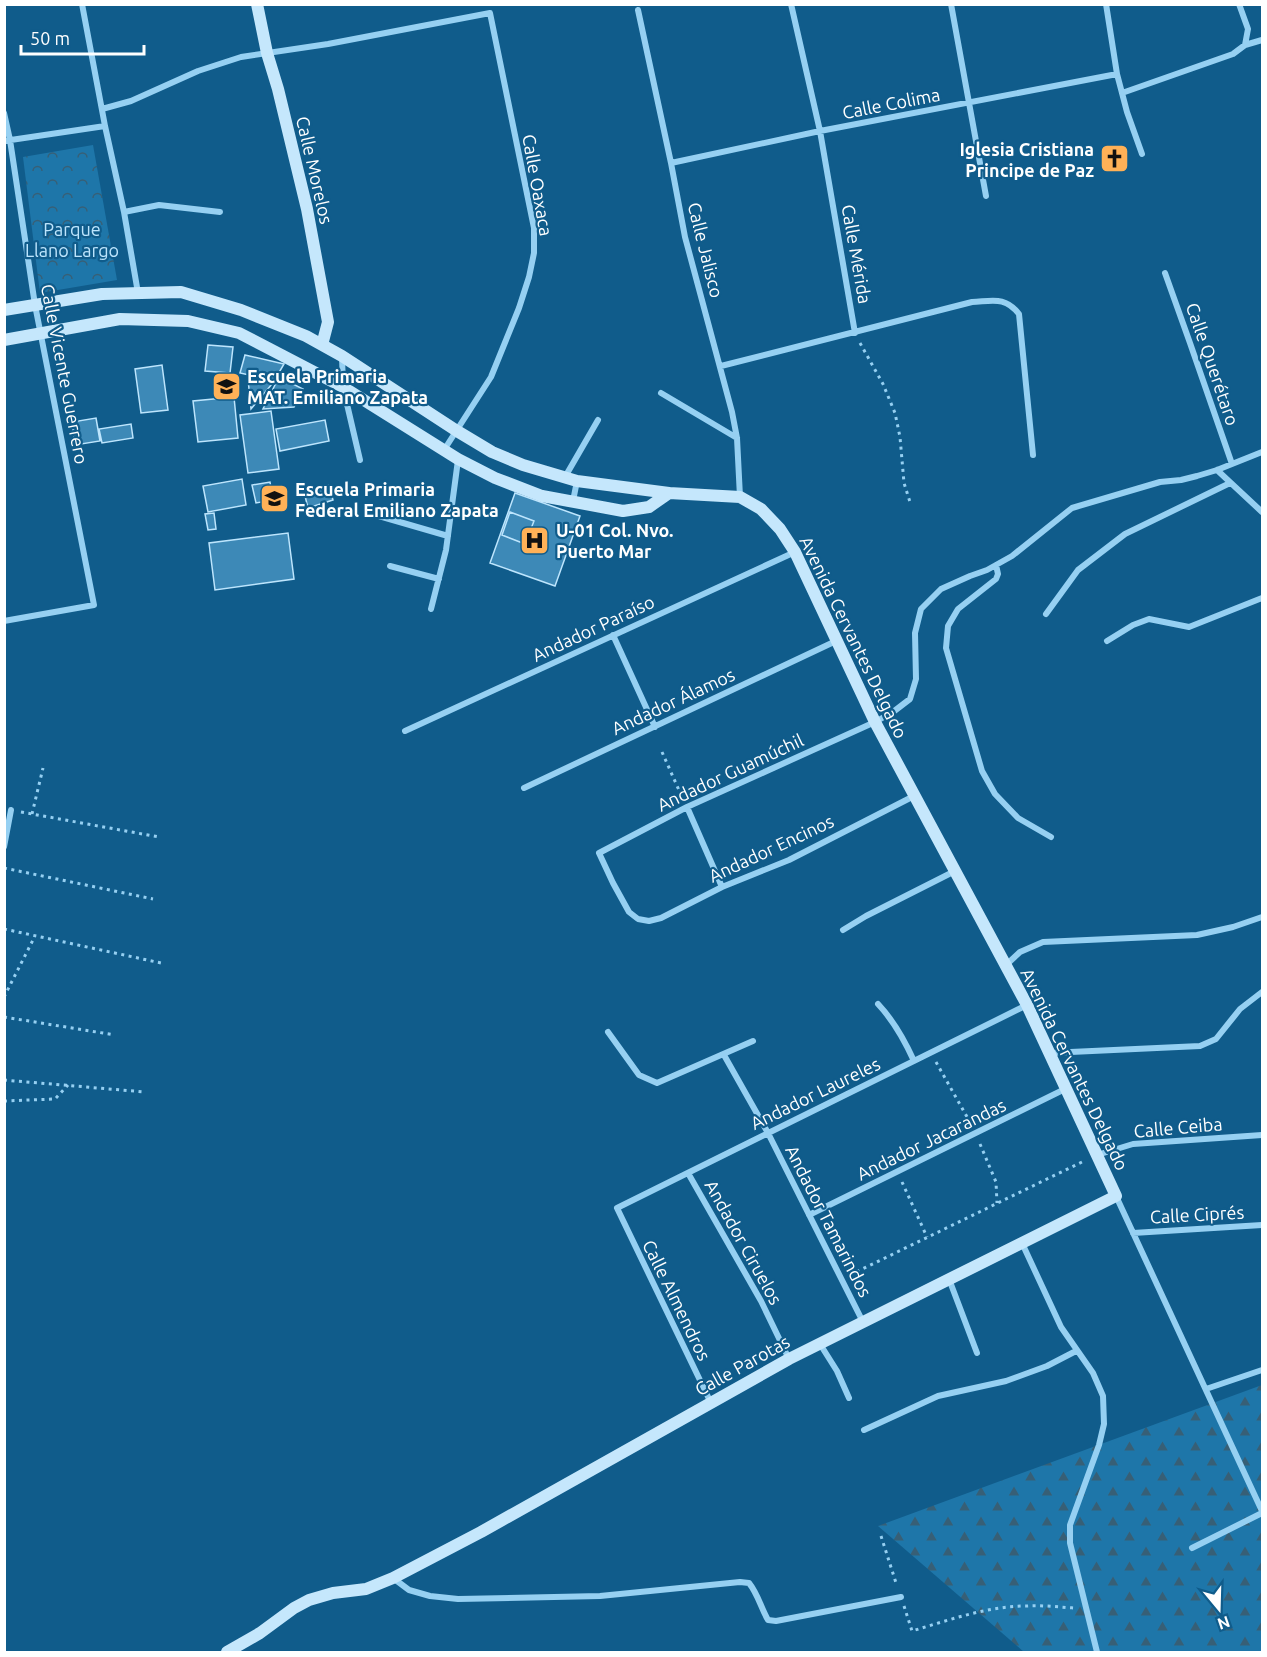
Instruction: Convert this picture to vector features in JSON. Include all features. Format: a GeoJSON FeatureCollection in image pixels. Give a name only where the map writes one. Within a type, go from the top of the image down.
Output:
{"type":"FeatureCollection","features":[{"type":"Feature","properties":{"kind":"street"},"geometry":{"type":"LineString","coordinates":[[82,4],[138,293]]}},
{"type":"Feature","properties":{"kind":"street","name":"Calle Morelos"},"geometry":{"type":"LineString","coordinates":[[257,4],[267,53],[307,209],[326,310],[328,326],[321,345]]}},
{"type":"Feature","properties":{"kind":"street","name":"Calle Mérida"},"geometry":{"type":"LineString","coordinates":[[791,4],[820,131],[855,333]]}},
{"type":"Feature","properties":{"kind":"street"},"geometry":{"type":"LineString","coordinates":[[951,4],[986,196]]}},
{"type":"Feature","properties":{"kind":"street"},"geometry":{"type":"LineString","coordinates":[[1106,4],[1122,93],[1142,154]]}},
{"type":"Feature","properties":{"kind":"street"},"geometry":{"type":"LineString","coordinates":[[1239,4],[1248,29],[1245,45]]}},
{"type":"Feature","properties":{"kind":"street","name":"Calle Jalisco"},"geometry":{"type":"LineString","coordinates":[[638,10],[685,237],[721,366],[737,438],[740,497]]}},
{"type":"Feature","properties":{"kind":"street","name":"Calle Oaxaca"},"geometry":{"type":"LineString","coordinates":[[267,53],[328,44],[490,13],[534,228],[534,253],[519,308],[491,377],[444,451]]}},
{"type":"Feature","properties":{"kind":"street"},"geometry":{"type":"LineString","coordinates":[[1122,93],[1233,54],[1245,45],[1263,40]]}},
{"type":"Feature","properties":{"kind":"street"},"geometry":{"type":"LineString","coordinates":[[102,109],[131,101],[198,71],[241,57],[267,53]]}},
{"type":"Feature","properties":{"kind":"street","name":"Calle Colima"},"geometry":{"type":"LineString","coordinates":[[671,163],[820,131],[1118,74]]}},
{"type":"Feature","properties":{"kind":"street","name":"Calle Vicente Guerrero"},"geometry":{"type":"LineString","coordinates":[[4,113],[35,305],[93,605],[4,621]]}},
{"type":"Feature","properties":{"kind":"street"},"geometry":{"type":"LineString","coordinates":[[7,141],[105,126]]}},
{"type":"Feature","properties":{"kind":"street"},"geometry":{"type":"LineString","coordinates":[[124,212],[159,205],[220,212]]}},
{"type":"Feature","properties":{"kind":"street","name":"Calle Querétaro"},"geometry":{"type":"LineString","coordinates":[[1165,273],[1232,464]]}},
{"type":"Feature","properties":{"kind":"street","name":"Avenida Cervantes Delgado"},"geometry":{"type":"LineString","coordinates":[[4,310],[102,294],[181,292],[241,310],[306,336],[342,356],[492,452],[523,465],[577,481],[669,493],[740,497],[761,509],[780,529],[795,552],[875,722],[1027,1005],[1263,1512]]}},
{"type":"Feature","properties":{"kind":"street"},"geometry":{"type":"LineString","coordinates":[[721,366],[972,302],[999,301],[1011,304],[1019,314],[1033,455]]}},
{"type":"Feature","properties":{"kind":"street"},"geometry":{"type":"LineString","coordinates":[[4,340],[120,319],[188,321],[239,333],[343,387],[458,459],[495,478],[542,496],[623,511],[649,507],[669,493]]}},
{"type":"Feature","properties":{"kind":"street"},"geometry":{"type":"LineString","coordinates":[[342,356],[343,387],[360,460]]}},
{"type":"Feature","properties":{"kind":"street"},"geometry":{"type":"LineString","coordinates":[[661,393],[737,438]]}},
{"type":"Feature","properties":{"kind":"street"},"geometry":{"type":"LineString","coordinates":[[564,478],[598,420]]}},
{"type":"Feature","properties":{"kind":"street"},"geometry":{"type":"LineString","coordinates":[[875,722],[910,699],[916,679],[915,633],[921,609],[941,589],[1012,556],[1072,508],[1160,482],[1181,480],[1217,470],[1263,452]]}},
{"type":"Feature","properties":{"kind":"street"},"geometry":{"type":"LineString","coordinates":[[431,609],[448,536],[458,459]]}},
{"type":"Feature","properties":{"kind":"street"},"geometry":{"type":"LineString","coordinates":[[1217,470],[1263,512]]}},
{"type":"Feature","properties":{"kind":"street"},"geometry":{"type":"LineString","coordinates":[[573,502],[577,481]]}},
{"type":"Feature","properties":{"kind":"street"},"geometry":{"type":"LineString","coordinates":[[1046,615],[1078,570],[1125,534],[1230,483]]}},
{"type":"Feature","properties":{"kind":"street"},"geometry":{"type":"LineString","coordinates":[[372,514],[448,536]]}},
{"type":"Feature","properties":{"kind":"street","name":"Andador Paraíso"},"geometry":{"type":"LineString","coordinates":[[405,731],[795,552]]}},
{"type":"Feature","properties":{"kind":"street"},"geometry":{"type":"LineString","coordinates":[[996,565],[998,574],[996,579],[958,609],[948,626],[946,648],[982,771],[994,794],[1018,818],[1051,837]]}},
{"type":"Feature","properties":{"kind":"street"},"geometry":{"type":"LineString","coordinates":[[390,566],[439,579]]}},
{"type":"Feature","properties":{"kind":"street"},"geometry":{"type":"LineString","coordinates":[[1107,641],[1133,625],[1149,619],[1189,627],[1263,598]]}},
{"type":"Feature","properties":{"kind":"street"},"geometry":{"type":"LineString","coordinates":[[613,635],[655,726]]}},
{"type":"Feature","properties":{"kind":"street","name":"Andador Álamos"},"geometry":{"type":"LineString","coordinates":[[524,788],[836,641]]}},
{"type":"Feature","properties":{"kind":"street","name":"Andador Guamúchil"},"geometry":{"type":"LineString","coordinates":[[638,919],[629,912],[599,853],[687,807],[875,722]]}},
{"type":"Feature","properties":{"kind":"street","name":"Andador Encinos"},"geometry":{"type":"LineString","coordinates":[[638,919],[649,921],[662,918],[722,887],[789,860],[915,795]]}},
{"type":"Feature","properties":{"kind":"street"},"geometry":{"type":"LineString","coordinates":[[687,807],[722,887]]}},
{"type":"Feature","properties":{"kind":"street"},"geometry":{"type":"LineString","coordinates":[[4,847],[11,810]]}},
{"type":"Feature","properties":{"kind":"street"},"geometry":{"type":"LineString","coordinates":[[843,930],[955,871]]}},
{"type":"Feature","properties":{"kind":"street"},"geometry":{"type":"LineString","coordinates":[[1005,965],[1020,952],[1043,942],[1197,935],[1263,917]]}},
{"type":"Feature","properties":{"kind":"street"},"geometry":{"type":"LineString","coordinates":[[1049,1053],[1200,1046],[1216,1039],[1240,1009],[1263,992]]}},
{"type":"Feature","properties":{"kind":"street"},"geometry":{"type":"LineString","coordinates":[[878,1004],[901,1032],[914,1061]]}},
{"type":"Feature","properties":{"kind":"street","name":"Andador Laureles"},"geometry":{"type":"LineString","coordinates":[[617,1209],[1027,1005]]}},
{"type":"Feature","properties":{"kind":"street"},"geometry":{"type":"LineString","coordinates":[[608,1032],[639,1075],[657,1083],[753,1041]]}},
{"type":"Feature","properties":{"kind":"street","name":"Andador Tamarindos"},"geometry":{"type":"LineString","coordinates":[[724,1055],[768,1133],[863,1322]]}},
{"type":"Feature","properties":{"kind":"street","name":"Andador Jacarandas"},"geometry":{"type":"LineString","coordinates":[[809,1215],[1065,1089]]}},
{"type":"Feature","properties":{"kind":"street","name":"Calle Ceiba"},"geometry":{"type":"LineString","coordinates":[[1096,1155],[1133,1144],[1263,1135]]}},
{"type":"Feature","properties":{"kind":"street","name":"Andador Ciruelos"},"geometry":{"type":"LineString","coordinates":[[688,1173],[761,1301],[789,1359]]}},
{"type":"Feature","properties":{"kind":"street","name":"Calle Parotas"},"geometry":{"type":"LineString","coordinates":[[227,1653],[309,1600],[333,1593],[366,1589],[393,1578],[481,1532],[789,1359],[1116,1196]]}},
{"type":"Feature","properties":{"kind":"street","name":"Calle Almendros"},"geometry":{"type":"LineString","coordinates":[[617,1209],[711,1404]]}},
{"type":"Feature","properties":{"kind":"street","name":"Calle Ciprés"},"geometry":{"type":"LineString","coordinates":[[1133,1233],[1263,1225]]}},
{"type":"Feature","properties":{"kind":"street"},"geometry":{"type":"LineString","coordinates":[[1022,1243],[1061,1327],[1093,1373],[1103,1396],[1104,1424],[1099,1445],[1070,1525],[1070,1543],[1097,1653]]}},
{"type":"Feature","properties":{"kind":"street"},"geometry":{"type":"LineString","coordinates":[[950,1279],[977,1353]]}},
{"type":"Feature","properties":{"kind":"street"},"geometry":{"type":"LineString","coordinates":[[820,1344],[837,1371],[849,1398]]}},
{"type":"Feature","properties":{"kind":"street"},"geometry":{"type":"LineString","coordinates":[[864,1430],[938,1396],[1006,1381],[1047,1366],[1076,1351]]}},
{"type":"Feature","properties":{"kind":"street"},"geometry":{"type":"LineString","coordinates":[[1206,1389],[1263,1370]]}},
{"type":"Feature","properties":{"kind":"street"},"geometry":{"type":"LineString","coordinates":[[1192,1548],[1263,1512]]}},
{"type":"Feature","properties":{"kind":"street"},"geometry":{"type":"LineString","coordinates":[[393,1578],[409,1590],[430,1596],[458,1599],[600,1596],[749,1583],[768,1620],[776,1622],[901,1597]]}},
{"type":"Feature","properties":{"kind":"path"},"geometry":{"type":"LineString","coordinates":[[855,333],[883,384],[895,413],[900,437],[904,483],[910,502]]}},
{"type":"Feature","properties":{"kind":"path"},"geometry":{"type":"LineString","coordinates":[[662,752],[687,807]]}},
{"type":"Feature","properties":{"kind":"path"},"geometry":{"type":"LineString","coordinates":[[32,814],[43,768]]}},
{"type":"Feature","properties":{"kind":"path"},"geometry":{"type":"LineString","coordinates":[[11,810],[159,837]]}},
{"type":"Feature","properties":{"kind":"path"},"geometry":{"type":"LineString","coordinates":[[4,868],[153,899]]}},
{"type":"Feature","properties":{"kind":"path"},"geometry":{"type":"LineString","coordinates":[[4,929],[161,963]]}},
{"type":"Feature","properties":{"kind":"path"},"geometry":{"type":"LineString","coordinates":[[4,997],[35,936]]}},
{"type":"Feature","properties":{"kind":"path"},"geometry":{"type":"LineString","coordinates":[[4,1017],[115,1035]]}},
{"type":"Feature","properties":{"kind":"path"},"geometry":{"type":"LineString","coordinates":[[4,1080],[145,1092]]}},
{"type":"Feature","properties":{"kind":"path"},"geometry":{"type":"LineString","coordinates":[[4,1101],[55,1099],[68,1085]]}},
{"type":"Feature","properties":{"kind":"path"},"geometry":{"type":"LineString","coordinates":[[842,1280],[1096,1155]]}},
{"type":"Feature","properties":{"kind":"path"},"geometry":{"type":"LineString","coordinates":[[897,1172],[927,1237]]}},
{"type":"Feature","properties":{"kind":"path"},"geometry":{"type":"LineString","coordinates":[[881,1536],[912,1631],[994,1609],[1026,1606],[1086,1608]]}},
{"type":"Feature","properties":{"kind":"green space","name":"Parque Llano Largo"},"geometry":{"type":"Polygon","coordinates":[[[93,145],[117,280],[40,293],[23,157],[93,145]]]}},
{"type":"Feature","properties":{"kind":"green space"},"geometry":{"type":"Polygon","coordinates":[[[1262,1385],[1262,1652],[1024,1652],[878,1526],[1262,1385]]]}},
{"type":"Feature","properties":{"kind":"building","name":"Iglesia Cristiana Principe de Paz"},"geometry":{"type":"Polygon","coordinates":[[[1119,155],[1122,163],[1105,170],[1103,163],[1119,155]]]}},
{"type":"Feature","properties":{"kind":"building"},"geometry":{"type":"Polygon","coordinates":[[[208,345],[233,347],[230,373],[205,371],[208,345]]]}},
{"type":"Feature","properties":{"kind":"building"},"geometry":{"type":"Polygon","coordinates":[[[245,355],[284,364],[273,383],[263,378],[240,373],[245,355]]]}},
{"type":"Feature","properties":{"kind":"building"},"geometry":{"type":"Polygon","coordinates":[[[162,365],[168,410],[141,413],[135,369],[162,365]]]}},
{"type":"Feature","properties":{"kind":"building"},"geometry":{"type":"Polygon","coordinates":[[[253,377],[272,384],[251,409],[248,379],[253,377]]]}},
{"type":"Feature","properties":{"kind":"building"},"geometry":{"type":"Polygon","coordinates":[[[279,377],[303,389],[294,407],[263,409],[279,377]]]}},
{"type":"Feature","properties":{"kind":"building"},"geometry":{"type":"Polygon","coordinates":[[[234,397],[238,438],[198,442],[193,401],[234,397]]]}},
{"type":"Feature","properties":{"kind":"building"},"geometry":{"type":"Polygon","coordinates":[[[271,411],[279,469],[248,473],[240,415],[271,411]]]}},
{"type":"Feature","properties":{"kind":"building"},"geometry":{"type":"Polygon","coordinates":[[[96,418],[100,441],[75,445],[72,422],[96,418]]]}},
{"type":"Feature","properties":{"kind":"building"},"geometry":{"type":"Polygon","coordinates":[[[325,420],[329,441],[280,451],[276,429],[325,420]]]}},
{"type":"Feature","properties":{"kind":"building"},"geometry":{"type":"Polygon","coordinates":[[[131,424],[133,438],[102,443],[99,429],[131,424]]]}},
{"type":"Feature","properties":{"kind":"building"},"geometry":{"type":"Polygon","coordinates":[[[242,479],[246,505],[208,512],[203,486],[242,479]]]}},
{"type":"Feature","properties":{"kind":"building"},"geometry":{"type":"Polygon","coordinates":[[[270,482],[273,500],[256,503],[252,485],[270,482]]]}},
{"type":"Feature","properties":{"kind":"building"},"geometry":{"type":"Polygon","coordinates":[[[329,485],[333,500],[308,508],[304,492],[329,485]]]}},
{"type":"Feature","properties":{"kind":"building","name":"U-01 Col. Nvo. Puerto Mar"},"geometry":{"type":"Polygon","coordinates":[[[515,493],[580,516],[555,586],[490,563],[515,493]]]}},
{"type":"Feature","properties":{"kind":"building"},"geometry":{"type":"Polygon","coordinates":[[[510,512],[534,521],[525,544],[502,535],[510,512]]]}},
{"type":"Feature","properties":{"kind":"building"},"geometry":{"type":"Polygon","coordinates":[[[214,513],[216,529],[208,530],[205,514],[214,513]]]}},
{"type":"Feature","properties":{"kind":"building"},"geometry":{"type":"Polygon","coordinates":[[[288,533],[294,579],[215,590],[209,543],[288,533]]]}},
{"type":"Feature","properties":{"kind":"place","name":"Iglesia Cristiana Principe de Paz"},"geometry":{"type":"Point","coordinates":[1115,159]}},
{"type":"Feature","properties":{"kind":"place","name":"Escuela Primaria MAT. Emiliano Zapata"},"geometry":{"type":"Point","coordinates":[226,386]}},
{"type":"Feature","properties":{"kind":"place","name":"Escuela Primaria Federal Emiliano Zapata"},"geometry":{"type":"Point","coordinates":[274,499]}},
{"type":"Feature","properties":{"kind":"place","name":"U-01 Col. Nvo. Puerto Mar"},"geometry":{"type":"Point","coordinates":[535,540]}}]}
